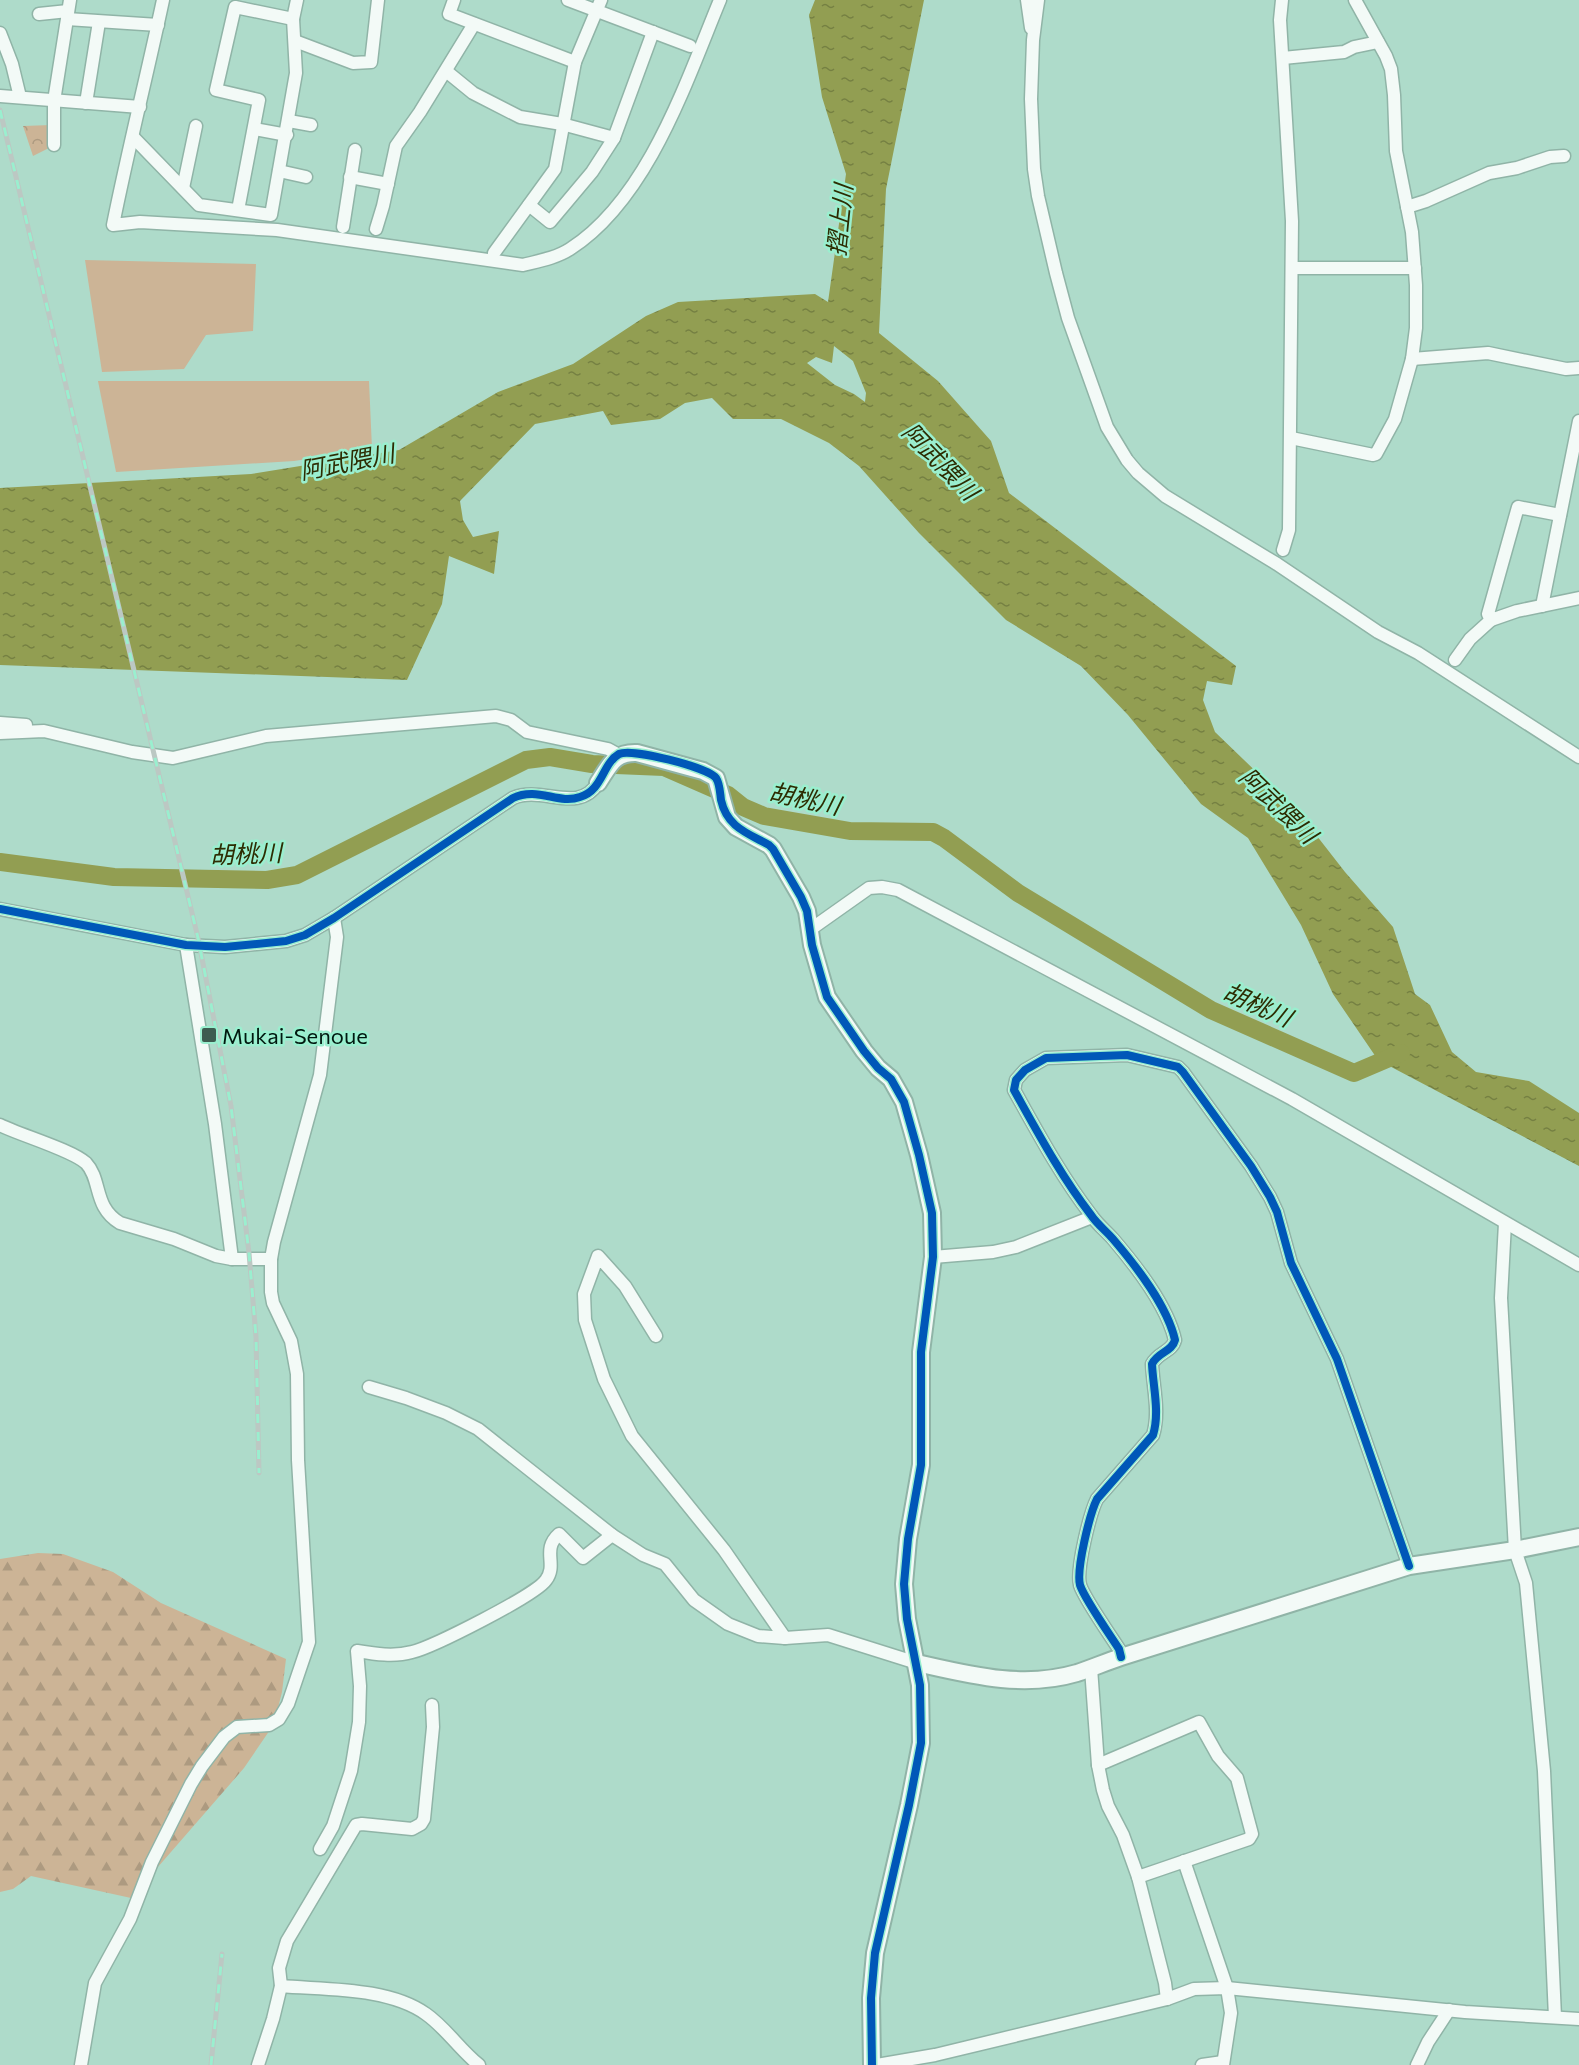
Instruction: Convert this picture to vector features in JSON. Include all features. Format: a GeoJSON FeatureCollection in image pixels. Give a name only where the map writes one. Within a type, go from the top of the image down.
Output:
{"type":"FeatureCollection","features":[{"type":"Feature","properties":{"kind":"street"},"geometry":{"type":"LineString","coordinates":[[163,0],[133,137],[126,158],[113,225],[140,222],[277,230],[523,265],[549,259],[568,250],[587,237],[627,194],[649,161],[663,132],[720,0]]}},
{"type":"Feature","properties":{"kind":"street"},"geometry":{"type":"LineString","coordinates":[[133,137],[199,205],[271,215],[287,135],[296,73],[293,19],[297,0]]}},
{"type":"Feature","properties":{"kind":"street"},"geometry":{"type":"LineString","coordinates":[[295,41],[353,63],[371,62],[378,0]]}},
{"type":"Feature","properties":{"kind":"street"},"geometry":{"type":"LineString","coordinates":[[454,0],[449,14],[575,62]]}},
{"type":"Feature","properties":{"kind":"street"},"geometry":{"type":"LineString","coordinates":[[568,0],[599,6],[690,46]]}},
{"type":"Feature","properties":{"kind":"street"},"geometry":{"type":"LineString","coordinates":[[1027,0],[1033,40]]}},
{"type":"Feature","properties":{"kind":"street"},"geometry":{"type":"LineString","coordinates":[[1038,0],[1033,40],[1031,99],[1034,169],[1053,263],[1068,318],[1107,427],[1127,460],[1138,473],[1165,496],[1277,564],[1378,632],[1418,653],[1579,758]]}},
{"type":"Feature","properties":{"kind":"street"},"geometry":{"type":"LineString","coordinates":[[1282,0],[1281,20],[1292,221],[1289,530],[1282,550]]}},
{"type":"Feature","properties":{"kind":"street"},"geometry":{"type":"LineString","coordinates":[[1291,438],[1376,454],[1395,419],[1412,360],[1416,302],[1415,268],[1412,232],[1396,151],[1395,95],[1391,69],[1355,0]]}},
{"type":"Feature","properties":{"kind":"street"},"geometry":{"type":"LineString","coordinates":[[494,253],[555,169],[575,62],[599,6]]}},
{"type":"Feature","properties":{"kind":"street"},"geometry":{"type":"LineString","coordinates":[[238,210],[259,100],[216,90],[235,8],[293,19]]}},
{"type":"Feature","properties":{"kind":"street"},"geometry":{"type":"LineString","coordinates":[[39,14],[68,10],[99,22],[158,25]]}},
{"type":"Feature","properties":{"kind":"street"},"geometry":{"type":"LineString","coordinates":[[54,145],[54,101],[68,10]]}},
{"type":"Feature","properties":{"kind":"street"},"geometry":{"type":"LineString","coordinates":[[86,103],[99,22]]}},
{"type":"Feature","properties":{"kind":"street"},"geometry":{"type":"LineString","coordinates":[[376,229],[396,146],[474,24]]}},
{"type":"Feature","properties":{"kind":"street"},"geometry":{"type":"LineString","coordinates":[[529,205],[550,222],[592,172],[614,138],[654,32]]}},
{"type":"Feature","properties":{"kind":"street"},"geometry":{"type":"LineString","coordinates":[[0,33],[12,64],[20,98]]}},
{"type":"Feature","properties":{"kind":"street"},"geometry":{"type":"LineString","coordinates":[[1284,58],[1344,52],[1354,46],[1378,42]]}},
{"type":"Feature","properties":{"kind":"street"},"geometry":{"type":"LineString","coordinates":[[446,71],[473,93],[520,117],[562,124],[614,138]]}},
{"type":"Feature","properties":{"kind":"street"},"geometry":{"type":"LineString","coordinates":[[0,96],[140,107]]}},
{"type":"Feature","properties":{"kind":"street"},"geometry":{"type":"LineString","coordinates":[[289,121],[311,125]]}},
{"type":"Feature","properties":{"kind":"street"},"geometry":{"type":"LineString","coordinates":[[183,188],[196,126]]}},
{"type":"Feature","properties":{"kind":"street"},"geometry":{"type":"LineString","coordinates":[[254,129],[287,135]]}},
{"type":"Feature","properties":{"kind":"street"},"geometry":{"type":"LineString","coordinates":[[343,227],[355,150]]}},
{"type":"Feature","properties":{"kind":"street"},"geometry":{"type":"LineString","coordinates":[[1407,207],[1489,173],[1517,168],[1550,157],[1564,156]]}},
{"type":"Feature","properties":{"kind":"street"},"geometry":{"type":"LineString","coordinates":[[279,171],[306,177]]}},
{"type":"Feature","properties":{"kind":"street"},"geometry":{"type":"LineString","coordinates":[[350,177],[388,184]]}},
{"type":"Feature","properties":{"kind":"street"},"geometry":{"type":"LineString","coordinates":[[1292,268],[1415,268]]}},
{"type":"Feature","properties":{"kind":"street"},"geometry":{"type":"LineString","coordinates":[[1412,360],[1488,353],[1566,369],[1579,368]]}},
{"type":"Feature","properties":{"kind":"street"},"geometry":{"type":"LineString","coordinates":[[1542,606],[1560,515],[1573,479],[1579,421]]}},
{"type":"Feature","properties":{"kind":"street"},"geometry":{"type":"LineString","coordinates":[[1491,620],[1488,614],[1518,507],[1560,515]]}},
{"type":"Feature","properties":{"kind":"street"},"geometry":{"type":"LineString","coordinates":[[1455,660],[1470,639],[1491,620],[1542,606],[1579,601]]}},
{"type":"Feature","properties":{"kind":"street"},"geometry":{"type":"LineString","coordinates":[[0,723],[27,725],[132,752],[173,758],[266,736],[496,716],[511,720],[527,732],[608,749],[609,768]]}},
{"type":"Feature","properties":{"kind":"street"},"geometry":{"type":"LineString","coordinates":[[0,734],[44,731]]}},
{"type":"Feature","properties":{"kind":"street"},"geometry":{"type":"LineString","coordinates":[[0,909],[186,945],[232,947],[286,942],[305,935],[334,918],[513,798],[531,793],[570,799],[578,798],[593,791],[609,768],[637,753],[703,771],[716,778],[727,817],[736,827],[773,849],[801,897],[827,997],[864,1051],[891,1079],[907,1110],[930,1198],[933,1223],[933,1257],[921,1352],[921,1465],[908,1539],[904,1584],[907,1619],[920,1685],[921,1743],[874,1962],[871,1998],[872,2065]]}},
{"type":"Feature","properties":{"kind":"street"},"geometry":{"type":"LineString","coordinates":[[811,929],[868,888],[882,887],[898,890],[1292,1099],[1579,1265]]}},
{"type":"Feature","properties":{"kind":"street"},"geometry":{"type":"LineString","coordinates":[[81,2065],[95,1983],[129,1919],[156,1853],[191,1784],[224,1737],[237,1727],[269,1725],[279,1719],[288,1704],[309,1642],[298,1460],[297,1374],[291,1341],[273,1303],[271,1259],[320,1075],[337,937],[334,918]]}},
{"type":"Feature","properties":{"kind":"street"},"geometry":{"type":"LineString","coordinates":[[186,945],[215,1124],[232,1259]]}},
{"type":"Feature","properties":{"kind":"street"},"geometry":{"type":"LineString","coordinates":[[1121,1657],[1119,1649],[1080,1586],[1083,1551],[1097,1499],[1153,1435],[1156,1422],[1152,1364],[1159,1355],[1172,1348],[1175,1340],[1153,1292],[1120,1247],[1092,1217],[1060,1170],[1014,1090],[1016,1080],[1025,1070],[1046,1058],[1127,1055],[1178,1067],[1251,1166],[1277,1212],[1291,1263],[1337,1359],[1409,1566]]}},
{"type":"Feature","properties":{"kind":"street"},"geometry":{"type":"LineString","coordinates":[[0,1125],[66,1152],[84,1162],[91,1170],[103,1205],[112,1218],[120,1223],[174,1239],[216,1256],[232,1259],[271,1259]]}},
{"type":"Feature","properties":{"kind":"street"},"geometry":{"type":"LineString","coordinates":[[933,1257],[993,1252],[1016,1247],[1092,1217]]}},
{"type":"Feature","properties":{"kind":"street"},"geometry":{"type":"LineString","coordinates":[[1505,1222],[1501,1298],[1515,1550],[1526,1583],[1544,1771],[1555,2017]]}},
{"type":"Feature","properties":{"kind":"street"},"geometry":{"type":"LineString","coordinates":[[656,1336],[625,1286],[598,1256],[584,1294],[585,1320],[604,1379],[632,1436],[724,1550],[785,1638]]}},
{"type":"Feature","properties":{"kind":"street"},"geometry":{"type":"LineString","coordinates":[[369,1387],[446,1413],[478,1429],[612,1535],[643,1556],[665,1564],[694,1600],[728,1624],[758,1636],[785,1638],[828,1635],[917,1663],[975,1677],[1010,1681],[1057,1677],[1409,1566],[1579,1538]]}},
{"type":"Feature","properties":{"kind":"street"},"geometry":{"type":"LineString","coordinates":[[320,1849],[333,1826],[351,1771],[359,1722],[360,1686],[357,1651],[381,1655],[404,1654],[447,1638],[527,1596],[546,1582],[551,1571],[549,1553],[553,1540],[560,1534],[583,1558],[612,1535]]}},
{"type":"Feature","properties":{"kind":"street"},"geometry":{"type":"LineString","coordinates":[[1091,1668],[1098,1765],[1108,1806],[1123,1835],[1138,1876],[1167,1999]]}},
{"type":"Feature","properties":{"kind":"street"},"geometry":{"type":"LineString","coordinates":[[258,2065],[271,2027],[281,1986],[279,1968],[287,1941],[356,1825],[412,1829],[421,1824],[424,1819],[432,1705]]}},
{"type":"Feature","properties":{"kind":"street"},"geometry":{"type":"LineString","coordinates":[[1098,1765],[1199,1722],[1218,1756],[1237,1778],[1252,1834],[1249,1839],[1138,1876]]}},
{"type":"Feature","properties":{"kind":"street"},"geometry":{"type":"LineString","coordinates":[[1184,1861],[1227,1988],[1231,2013],[1223,2063],[1202,2065]]}},
{"type":"Feature","properties":{"kind":"street"},"geometry":{"type":"LineString","coordinates":[[281,1986],[376,1994],[402,2001],[426,2014],[479,2065]]}},
{"type":"Feature","properties":{"kind":"street"},"geometry":{"type":"LineString","coordinates":[[877,2065],[935,2055],[1167,1999],[1194,1989],[1227,1988],[1449,2010],[1579,2019]]}},
{"type":"Feature","properties":{"kind":"street"},"geometry":{"type":"LineString","coordinates":[[1417,2065],[1428,2042],[1449,2010]]}},
{"type":"Feature","properties":{"kind":"green space"},"geometry":{"type":"Polygon","coordinates":[[[51,125],[49,148],[33,156],[23,126],[51,125]]]}},
{"type":"Feature","properties":{"kind":"green space"},"geometry":{"type":"Polygon","coordinates":[[[85,260],[256,264],[253,331],[206,335],[184,369],[102,372],[85,260]]]}},
{"type":"Feature","properties":{"kind":"green space"},"geometry":{"type":"Polygon","coordinates":[[[98,381],[369,381],[372,449],[294,461],[116,472],[98,381]]]}},
{"type":"Feature","properties":{"kind":"green space"},"geometry":{"type":"Polygon","coordinates":[[[38,1553],[63,1554],[113,1572],[161,1603],[286,1659],[282,1692],[274,1724],[244,1768],[131,1898],[31,1876],[13,1889],[0,1892],[0,1559],[38,1553]]]}},
{"type":"Feature","properties":{"kind":"water","name":"阿武隈川"},"geometry":{"type":"Polygon","coordinates":[[[815,0],[924,0],[886,189],[879,333],[938,381],[991,441],[1009,493],[1236,666],[1232,685],[1207,681],[1203,700],[1215,732],[1299,813],[1345,872],[1393,927],[1415,994],[1430,1005],[1452,1052],[1476,1072],[1529,1081],[1579,1113],[1579,1166],[1378,1060],[1333,994],[1301,925],[1248,838],[1201,804],[1128,715],[1081,666],[1006,620],[919,533],[859,466],[829,443],[781,419],[733,419],[712,398],[685,403],[660,419],[611,425],[603,411],[535,424],[460,501],[463,520],[473,537],[499,531],[494,574],[449,556],[442,604],[407,680],[0,665],[0,488],[251,474],[399,450],[498,392],[573,364],[646,316],[678,302],[815,294],[828,302],[846,174],[822,97],[809,15],[815,0]],[[834,346],[832,363],[816,357],[807,363],[835,385],[865,402],[866,393],[853,361],[834,346]]]}},
{"type":"Feature","properties":{"kind":"waterway","name":"胡桃川"},"geometry":{"type":"LineString","coordinates":[[0,862],[114,877],[267,880],[297,875],[526,760],[550,757],[592,764],[664,767],[728,795],[743,807],[764,816],[850,831],[933,832],[1018,893],[1211,1010],[1354,1073],[1401,1053]]}},
{"type":"Feature","properties":{"kind":"railway"},"geometry":{"type":"LineString","coordinates":[[0,110],[198,938],[231,1106],[249,1253],[256,1337],[259,1473]]}},
{"type":"Feature","properties":{"kind":"railway"},"geometry":{"type":"LineString","coordinates":[[211,2065],[222,1954]]}},
{"type":"Feature","properties":{"kind":"cycle path"},"geometry":{"type":"LineString","coordinates":[[0,909],[186,945],[225,947],[286,941],[305,935],[334,918],[513,798],[531,794],[572,799],[588,794],[598,783],[613,758],[627,753],[669,760],[710,774],[717,780],[724,809],[733,823],[773,849],[807,911],[812,945],[827,997],[864,1051],[891,1079],[904,1102],[932,1213],[933,1257],[921,1352],[921,1465],[908,1539],[904,1584],[907,1619],[920,1685],[921,1743],[875,1953],[871,1998],[872,2065]]}},
{"type":"Feature","properties":{"kind":"cycle path"},"geometry":{"type":"LineString","coordinates":[[1121,1657],[1119,1649],[1082,1591],[1079,1577],[1082,1554],[1087,1528],[1097,1499],[1153,1435],[1156,1408],[1152,1364],[1171,1347],[1175,1340],[1165,1313],[1150,1286],[1080,1200],[1050,1154],[1014,1090],[1016,1080],[1025,1070],[1046,1058],[1127,1055],[1178,1067],[1251,1166],[1277,1212],[1291,1263],[1337,1359],[1409,1566]]}},
{"type":"Feature","properties":{"kind":"place","name":"Mukai-Senoue"},"geometry":{"type":"Point","coordinates":[209,1035]}},
{"type":"Feature","properties":{"kind":"water label","name":"摺上川"},"geometry":{"type":"Point","coordinates":[839,220]}}]}
